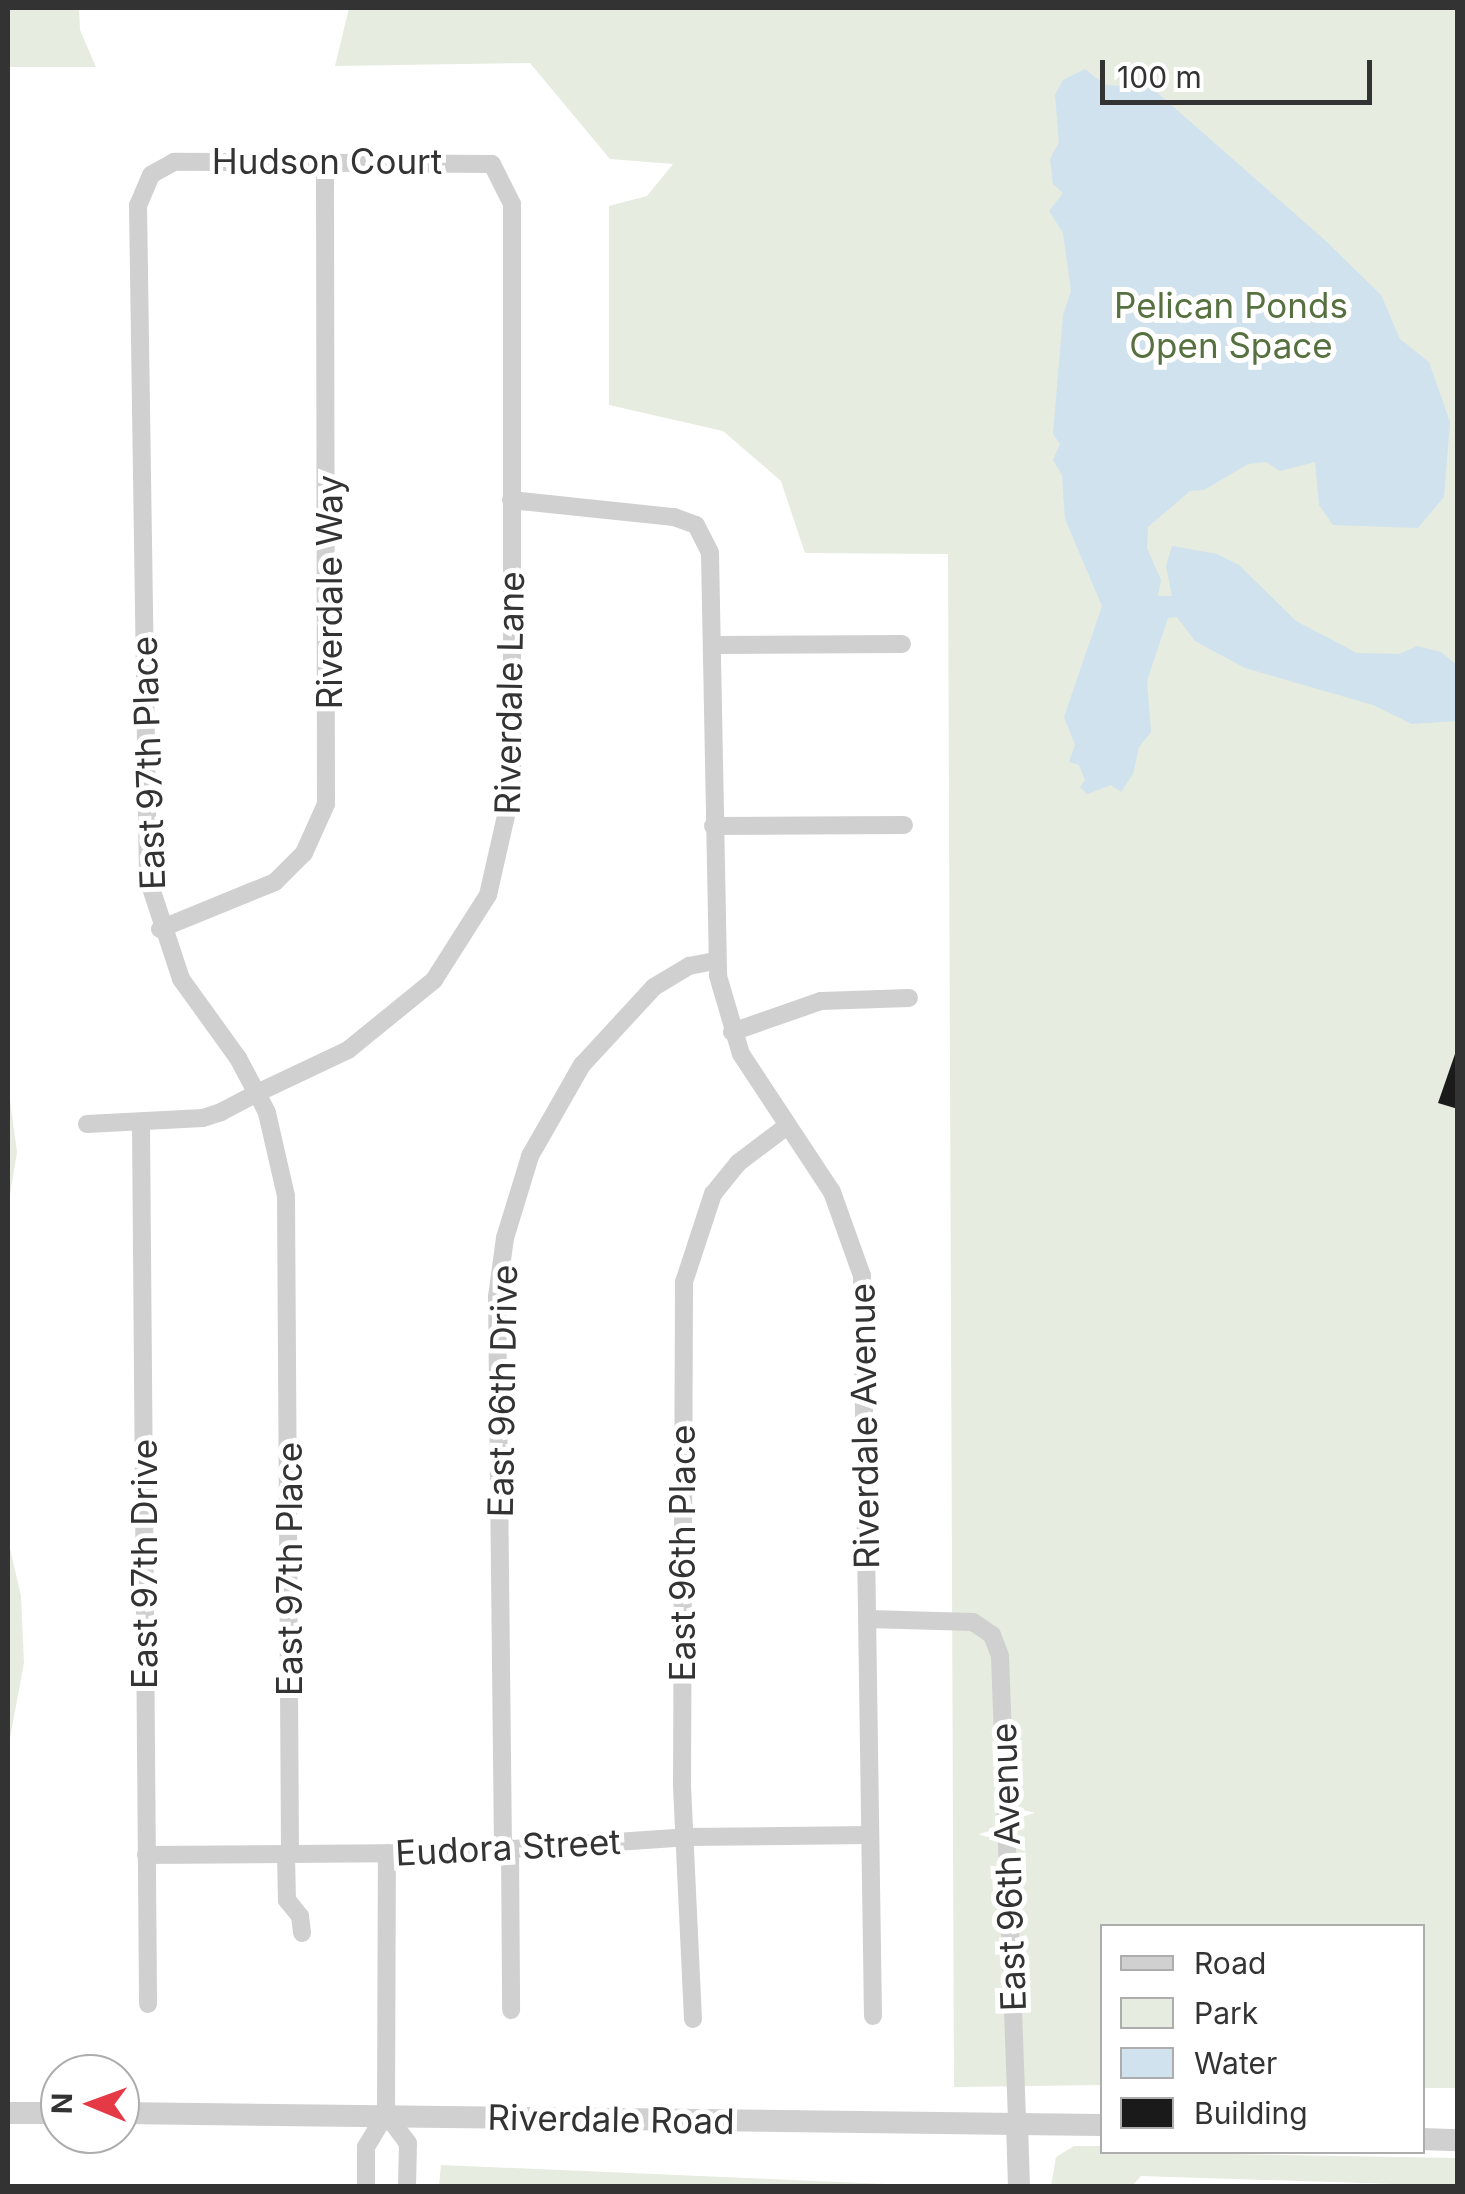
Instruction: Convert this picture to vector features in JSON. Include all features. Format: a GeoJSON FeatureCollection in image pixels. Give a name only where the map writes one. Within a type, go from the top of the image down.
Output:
{"type":"FeatureCollection","features":[{"type":"Feature","properties":{"kind":"street","name":"Hudson Court"},"geometry":{"type":"LineString","coordinates":[[146,180],[174,162],[476,160],[492,164],[506,180]]}},
{"type":"Feature","properties":{"kind":"street","name":"Riverdale Way"},"geometry":{"type":"LineString","coordinates":[[160,929],[275,882],[304,853],[326,804],[325,161]]}},
{"type":"Feature","properties":{"kind":"street","name":"East 97th Place"},"geometry":{"type":"LineString","coordinates":[[146,180],[138,205],[144,832],[160,929],[181,978],[257,1093],[281,1166],[288,1233],[288,1900],[300,1916],[302,1932]]}},
{"type":"Feature","properties":{"kind":"street","name":"Riverdale Lane"},"geometry":{"type":"LineString","coordinates":[[88,1124],[204,1118],[348,1050],[408,1007],[447,964],[488,895],[512,789],[512,204],[506,180]]}},
{"type":"Feature","properties":{"kind":"street","name":"Riverdale Avenue"},"geometry":{"type":"LineString","coordinates":[[511,500],[674,517],[696,525],[710,553],[715,961],[732,1032],[787,1126],[832,1192],[862,1276],[873,2016]]}},
{"type":"Feature","properties":{"kind":"street"},"geometry":{"type":"LineString","coordinates":[[712,645],[902,644]]}},
{"type":"Feature","properties":{"kind":"street"},"geometry":{"type":"LineString","coordinates":[[713,826],[904,825]]}},
{"type":"Feature","properties":{"kind":"street","name":"East 96th Drive"},"geometry":{"type":"LineString","coordinates":[[512,2010],[497,1298],[509,1222],[554,1108],[600,1040],[664,980],[715,961]]}},
{"type":"Feature","properties":{"kind":"street"},"geometry":{"type":"LineString","coordinates":[[732,1032],[821,1001],[909,998]]}},
{"type":"Feature","properties":{"kind":"street","name":"East 97th Drive"},"geometry":{"type":"LineString","coordinates":[[140,1124],[148,2004]]}},
{"type":"Feature","properties":{"kind":"street","name":"East 96th Place"},"geometry":{"type":"LineString","coordinates":[[692,2018],[686,1837],[684,1282],[713,1194],[738,1162],[787,1126]]}},
{"type":"Feature","properties":{"kind":"street","name":"East 96th Avenue"},"geometry":{"type":"LineString","coordinates":[[868,1619],[973,1622],[992,1635],[1000,1656],[1017,2123]]}},
{"type":"Feature","properties":{"kind":"street","name":"Eudora Street"},"geometry":{"type":"LineString","coordinates":[[146,1855],[388,1853],[686,1837],[870,1835]]}},
{"type":"Feature","properties":{"kind":"street"},"geometry":{"type":"LineString","coordinates":[[366,2186],[366,2147],[386,2114],[388,1853]]}},
{"type":"Feature","properties":{"kind":"street"},"geometry":{"type":"LineString","coordinates":[[8,2113],[40,2113]]}},
{"type":"Feature","properties":{"kind":"street","name":"Riverdale Road"},"geometry":{"type":"LineString","coordinates":[[140,2114],[1100,2125]]}},
{"type":"Feature","properties":{"kind":"street"},"geometry":{"type":"LineString","coordinates":[[386,2114],[408,2143],[407,2186]]}},
{"type":"Feature","properties":{"kind":"street"},"geometry":{"type":"LineString","coordinates":[[1017,2123],[1019,2186]]}},
{"type":"Feature","properties":{"kind":"street"},"geometry":{"type":"LineString","coordinates":[[1425,2139],[1458,2140]]}},
{"type":"Feature","properties":{"kind":"green space"},"geometry":{"type":"Polygon","coordinates":[[[8,8],[79,8],[80,30],[96,67],[8,67],[8,8]]]}},
{"type":"Feature","properties":{"kind":"green space","name":"Pelican Ponds Open Space"},"geometry":{"type":"Polygon","coordinates":[[[349,8],[1457,8],[1457,2088],[1425,2088],[1425,1924],[1100,1924],[1100,2085],[954,2087],[948,554],[805,553],[781,481],[723,431],[609,405],[609,206],[647,196],[673,164],[610,159],[530,63],[335,66],[349,8]]]}},
{"type":"Feature","properties":{"kind":"green space"},"geometry":{"type":"Polygon","coordinates":[[[8,1086],[17,1152],[8,1207],[8,1086]]]}},
{"type":"Feature","properties":{"kind":"green space"},"geometry":{"type":"Polygon","coordinates":[[[8,1540],[21,1596],[24,1663],[8,1749],[8,1540]]]}},
{"type":"Feature","properties":{"kind":"green space"},"geometry":{"type":"Polygon","coordinates":[[[1074,2146],[1100,2146],[1100,2154],[1457,2158],[1457,2186],[1141,2176],[1132,2186],[1051,2186],[1056,2157],[1074,2146]]]}},
{"type":"Feature","properties":{"kind":"green space"},"geometry":{"type":"Polygon","coordinates":[[[441,2165],[934,2186],[439,2186],[441,2165]]]}},
{"type":"Feature","properties":{"kind":"water"},"geometry":{"type":"Polygon","coordinates":[[[1085,69],[1105,85],[1152,88],[1327,242],[1381,295],[1400,339],[1429,362],[1450,422],[1444,497],[1418,528],[1333,525],[1319,505],[1315,462],[1280,471],[1266,462],[1248,464],[1204,490],[1190,491],[1148,527],[1147,548],[1161,580],[1158,596],[1172,596],[1166,566],[1172,546],[1217,554],[1239,565],[1296,621],[1357,653],[1399,654],[1417,646],[1441,652],[1457,665],[1457,721],[1412,724],[1373,705],[1245,668],[1195,641],[1177,617],[1168,618],[1147,681],[1151,732],[1139,747],[1133,774],[1121,792],[1111,785],[1087,794],[1080,787],[1085,780],[1079,765],[1069,762],[1075,745],[1064,717],[1102,606],[1065,519],[1062,475],[1053,460],[1060,444],[1053,434],[1063,315],[1071,291],[1063,233],[1049,211],[1063,193],[1053,184],[1050,159],[1059,142],[1055,95],[1063,80],[1085,69]]]}},
{"type":"Feature","properties":{"kind":"building"},"geometry":{"type":"Polygon","coordinates":[[[1458,1054],[1458,1109],[1438,1103],[1458,1054]]]}}]}
